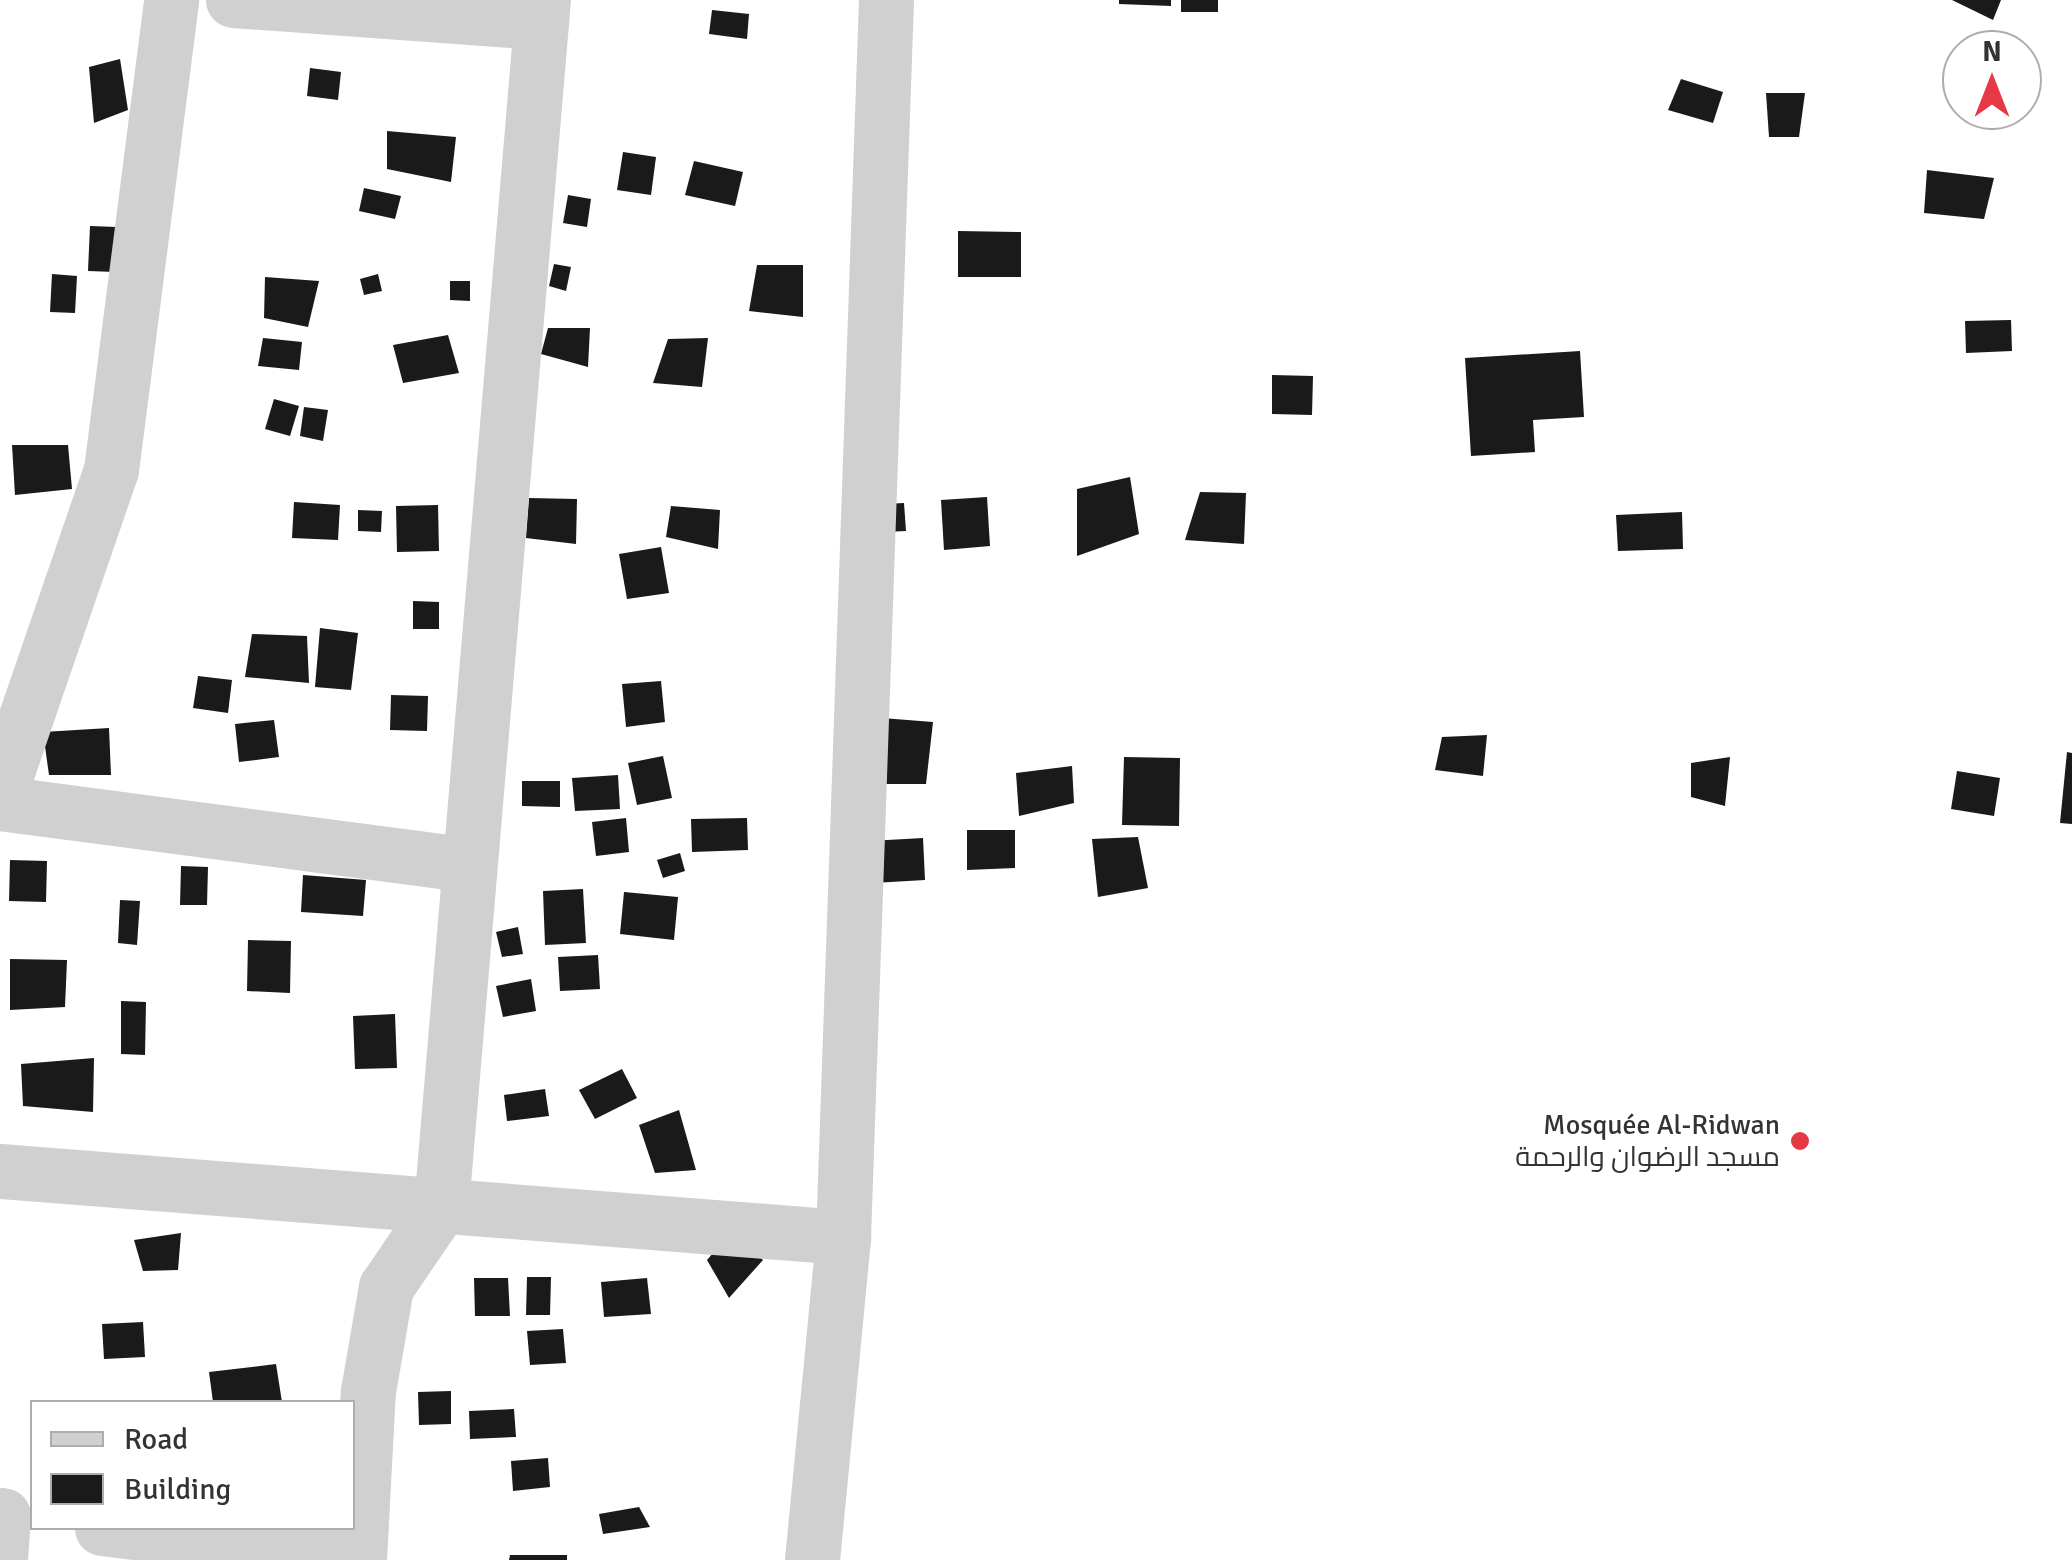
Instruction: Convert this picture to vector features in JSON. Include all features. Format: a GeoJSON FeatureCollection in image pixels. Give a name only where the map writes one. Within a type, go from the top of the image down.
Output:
{"type":"FeatureCollection","features":[{"type":"Feature","properties":{"kind":"street"},"geometry":{"type":"LineString","coordinates":[[0,792],[110,470],[170,0]]}},
{"type":"Feature","properties":{"kind":"street"},"geometry":{"type":"LineString","coordinates":[[118,1530],[359,1560],[368,1391],[386,1287],[441,1206],[542,11],[233,0]]}},
{"type":"Feature","properties":{"kind":"street"},"geometry":{"type":"LineString","coordinates":[[812,1560],[844,1238],[886,0]]}},
{"type":"Feature","properties":{"kind":"street"},"geometry":{"type":"LineString","coordinates":[[0,803],[469,865]]}},
{"type":"Feature","properties":{"kind":"street"},"geometry":{"type":"LineString","coordinates":[[0,1171],[844,1238]]}},
{"type":"Feature","properties":{"kind":"building"},"geometry":{"type":"Polygon","coordinates":[[[1119,0],[1171,0],[1171,6],[1119,4],[1119,0]]]}},
{"type":"Feature","properties":{"kind":"building"},"geometry":{"type":"Polygon","coordinates":[[[1181,0],[1218,0],[1218,12],[1181,12],[1181,0]]]}},
{"type":"Feature","properties":{"kind":"building"},"geometry":{"type":"Polygon","coordinates":[[[1952,0],[2001,0],[1993,20],[1952,0]]]}},
{"type":"Feature","properties":{"kind":"building"},"geometry":{"type":"Polygon","coordinates":[[[712,10],[749,14],[747,39],[709,34],[712,10]]]}},
{"type":"Feature","properties":{"kind":"building"},"geometry":{"type":"Polygon","coordinates":[[[120,59],[128,110],[94,123],[89,67],[120,59]]]}},
{"type":"Feature","properties":{"kind":"building"},"geometry":{"type":"Polygon","coordinates":[[[310,68],[341,72],[338,100],[307,96],[310,68]]]}},
{"type":"Feature","properties":{"kind":"building"},"geometry":{"type":"Polygon","coordinates":[[[1681,79],[1723,92],[1713,123],[1668,110],[1681,79]]]}},
{"type":"Feature","properties":{"kind":"building"},"geometry":{"type":"Polygon","coordinates":[[[1766,93],[1805,93],[1799,137],[1769,137],[1766,93]]]}},
{"type":"Feature","properties":{"kind":"building"},"geometry":{"type":"Polygon","coordinates":[[[387,131],[456,137],[451,182],[387,169],[387,131]]]}},
{"type":"Feature","properties":{"kind":"building"},"geometry":{"type":"Polygon","coordinates":[[[623,152],[656,157],[651,195],[617,190],[623,152]]]}},
{"type":"Feature","properties":{"kind":"building"},"geometry":{"type":"Polygon","coordinates":[[[694,161],[743,172],[735,206],[685,195],[694,161]]]}},
{"type":"Feature","properties":{"kind":"building"},"geometry":{"type":"Polygon","coordinates":[[[1927,170],[1994,178],[1984,219],[1924,213],[1927,170]]]}},
{"type":"Feature","properties":{"kind":"building"},"geometry":{"type":"Polygon","coordinates":[[[364,188],[401,196],[395,219],[359,211],[364,188]]]}},
{"type":"Feature","properties":{"kind":"building"},"geometry":{"type":"Polygon","coordinates":[[[568,195],[591,199],[587,227],[563,223],[568,195]]]}},
{"type":"Feature","properties":{"kind":"building"},"geometry":{"type":"Polygon","coordinates":[[[90,226],[117,227],[115,272],[88,271],[90,226]]]}},
{"type":"Feature","properties":{"kind":"building"},"geometry":{"type":"Polygon","coordinates":[[[958,231],[1021,232],[1021,277],[958,277],[958,231]]]}},
{"type":"Feature","properties":{"kind":"building"},"geometry":{"type":"Polygon","coordinates":[[[554,264],[571,267],[566,291],[549,286],[554,264]]]}},
{"type":"Feature","properties":{"kind":"building"},"geometry":{"type":"Polygon","coordinates":[[[757,265],[803,265],[803,317],[749,311],[757,265]]]}},
{"type":"Feature","properties":{"kind":"building"},"geometry":{"type":"Polygon","coordinates":[[[52,274],[77,276],[75,313],[50,312],[52,274]]]}},
{"type":"Feature","properties":{"kind":"building"},"geometry":{"type":"Polygon","coordinates":[[[378,274],[382,291],[364,295],[360,279],[378,274]]]}},
{"type":"Feature","properties":{"kind":"building"},"geometry":{"type":"Polygon","coordinates":[[[265,277],[319,281],[308,327],[264,318],[265,277]]]}},
{"type":"Feature","properties":{"kind":"building"},"geometry":{"type":"Polygon","coordinates":[[[450,281],[470,281],[470,301],[450,300],[450,281]]]}},
{"type":"Feature","properties":{"kind":"building"},"geometry":{"type":"Polygon","coordinates":[[[2011,320],[2012,351],[1966,353],[1965,321],[2011,320]]]}},
{"type":"Feature","properties":{"kind":"building"},"geometry":{"type":"Polygon","coordinates":[[[548,328],[590,328],[588,367],[541,354],[548,328]]]}},
{"type":"Feature","properties":{"kind":"building"},"geometry":{"type":"Polygon","coordinates":[[[448,335],[459,373],[403,383],[393,345],[448,335]]]}},
{"type":"Feature","properties":{"kind":"building"},"geometry":{"type":"Polygon","coordinates":[[[263,338],[302,342],[299,370],[258,366],[263,338]]]}},
{"type":"Feature","properties":{"kind":"building"},"geometry":{"type":"Polygon","coordinates":[[[708,338],[702,387],[653,383],[668,339],[708,338]]]}},
{"type":"Feature","properties":{"kind":"building"},"geometry":{"type":"Polygon","coordinates":[[[1580,351],[1584,417],[1533,420],[1535,452],[1471,456],[1465,358],[1580,351]]]}},
{"type":"Feature","properties":{"kind":"building"},"geometry":{"type":"Polygon","coordinates":[[[1272,375],[1313,376],[1312,415],[1272,414],[1272,375]]]}},
{"type":"Feature","properties":{"kind":"building"},"geometry":{"type":"Polygon","coordinates":[[[274,399],[299,406],[290,436],[265,429],[274,399]]]}},
{"type":"Feature","properties":{"kind":"building"},"geometry":{"type":"Polygon","coordinates":[[[304,407],[328,410],[323,441],[300,436],[304,407]]]}},
{"type":"Feature","properties":{"kind":"building"},"geometry":{"type":"Polygon","coordinates":[[[12,445],[68,445],[72,489],[15,495],[12,445]]]}},
{"type":"Feature","properties":{"kind":"building"},"geometry":{"type":"Polygon","coordinates":[[[1130,477],[1139,534],[1077,556],[1077,489],[1130,477]]]}},
{"type":"Feature","properties":{"kind":"building"},"geometry":{"type":"Polygon","coordinates":[[[1200,492],[1246,493],[1244,544],[1185,540],[1200,492]]]}},
{"type":"Feature","properties":{"kind":"building"},"geometry":{"type":"Polygon","coordinates":[[[987,497],[990,546],[944,550],[941,500],[987,497]]]}},
{"type":"Feature","properties":{"kind":"building"},"geometry":{"type":"Polygon","coordinates":[[[529,498],[577,499],[576,544],[526,538],[529,498]]]}},
{"type":"Feature","properties":{"kind":"building"},"geometry":{"type":"Polygon","coordinates":[[[294,502],[340,505],[338,540],[292,538],[294,502]]]}},
{"type":"Feature","properties":{"kind":"building"},"geometry":{"type":"Polygon","coordinates":[[[904,503],[906,531],[885,532],[884,504],[904,503]]]}},
{"type":"Feature","properties":{"kind":"building"},"geometry":{"type":"Polygon","coordinates":[[[438,505],[439,551],[397,552],[396,506],[438,505]]]}},
{"type":"Feature","properties":{"kind":"building"},"geometry":{"type":"Polygon","coordinates":[[[671,506],[720,510],[718,549],[666,537],[671,506]]]}},
{"type":"Feature","properties":{"kind":"building"},"geometry":{"type":"Polygon","coordinates":[[[358,510],[382,511],[381,532],[358,531],[358,510]]]}},
{"type":"Feature","properties":{"kind":"building"},"geometry":{"type":"Polygon","coordinates":[[[1682,512],[1683,549],[1618,551],[1616,515],[1682,512]]]}},
{"type":"Feature","properties":{"kind":"building"},"geometry":{"type":"Polygon","coordinates":[[[661,547],[669,593],[627,599],[619,554],[661,547]]]}},
{"type":"Feature","properties":{"kind":"building"},"geometry":{"type":"Polygon","coordinates":[[[413,601],[439,602],[439,629],[413,629],[413,601]]]}},
{"type":"Feature","properties":{"kind":"building"},"geometry":{"type":"Polygon","coordinates":[[[320,628],[358,633],[351,690],[315,687],[320,628]]]}},
{"type":"Feature","properties":{"kind":"building"},"geometry":{"type":"Polygon","coordinates":[[[252,634],[307,636],[309,683],[245,677],[252,634]]]}},
{"type":"Feature","properties":{"kind":"building"},"geometry":{"type":"Polygon","coordinates":[[[198,676],[232,680],[228,713],[193,708],[198,676]]]}},
{"type":"Feature","properties":{"kind":"building"},"geometry":{"type":"Polygon","coordinates":[[[661,681],[665,722],[626,727],[622,684],[661,681]]]}},
{"type":"Feature","properties":{"kind":"building"},"geometry":{"type":"Polygon","coordinates":[[[391,695],[428,696],[427,731],[390,730],[391,695]]]}},
{"type":"Feature","properties":{"kind":"building"},"geometry":{"type":"Polygon","coordinates":[[[882,718],[933,722],[926,784],[880,784],[882,718]]]}},
{"type":"Feature","properties":{"kind":"building"},"geometry":{"type":"Polygon","coordinates":[[[274,720],[279,757],[239,762],[235,724],[274,720]]]}},
{"type":"Feature","properties":{"kind":"building"},"geometry":{"type":"Polygon","coordinates":[[[109,728],[111,775],[49,775],[43,732],[109,728]]]}},
{"type":"Feature","properties":{"kind":"building"},"geometry":{"type":"Polygon","coordinates":[[[1487,735],[1483,776],[1435,770],[1442,737],[1487,735]]]}},
{"type":"Feature","properties":{"kind":"building"},"geometry":{"type":"Polygon","coordinates":[[[2067,752],[2072,753],[2072,824],[2060,823],[2067,752]]]}},
{"type":"Feature","properties":{"kind":"building"},"geometry":{"type":"Polygon","coordinates":[[[663,756],[672,798],[637,805],[628,763],[663,756]]]}},
{"type":"Feature","properties":{"kind":"building"},"geometry":{"type":"Polygon","coordinates":[[[1124,757],[1180,758],[1179,826],[1122,825],[1124,757]]]}},
{"type":"Feature","properties":{"kind":"building"},"geometry":{"type":"Polygon","coordinates":[[[1730,757],[1725,806],[1691,797],[1691,763],[1730,757]]]}},
{"type":"Feature","properties":{"kind":"building"},"geometry":{"type":"Polygon","coordinates":[[[1072,766],[1074,803],[1019,816],[1016,773],[1072,766]]]}},
{"type":"Feature","properties":{"kind":"building"},"geometry":{"type":"Polygon","coordinates":[[[1957,771],[2000,778],[1994,816],[1951,809],[1957,771]]]}},
{"type":"Feature","properties":{"kind":"building"},"geometry":{"type":"Polygon","coordinates":[[[618,775],[620,809],[575,811],[572,778],[618,775]]]}},
{"type":"Feature","properties":{"kind":"building"},"geometry":{"type":"Polygon","coordinates":[[[522,781],[560,781],[560,807],[522,806],[522,781]]]}},
{"type":"Feature","properties":{"kind":"building"},"geometry":{"type":"Polygon","coordinates":[[[626,818],[629,852],[596,856],[592,822],[626,818]]]}},
{"type":"Feature","properties":{"kind":"building"},"geometry":{"type":"Polygon","coordinates":[[[747,818],[748,850],[692,852],[691,819],[747,818]]]}},
{"type":"Feature","properties":{"kind":"building"},"geometry":{"type":"Polygon","coordinates":[[[967,830],[1015,830],[1015,868],[967,870],[967,830]]]}},
{"type":"Feature","properties":{"kind":"building"},"geometry":{"type":"Polygon","coordinates":[[[1138,837],[1148,888],[1098,897],[1092,839],[1138,837]]]}},
{"type":"Feature","properties":{"kind":"building"},"geometry":{"type":"Polygon","coordinates":[[[923,838],[925,880],[856,884],[869,841],[923,838]]]}},
{"type":"Feature","properties":{"kind":"building"},"geometry":{"type":"Polygon","coordinates":[[[680,853],[685,871],[663,878],[657,860],[680,853]]]}},
{"type":"Feature","properties":{"kind":"building"},"geometry":{"type":"Polygon","coordinates":[[[10,860],[47,861],[46,902],[9,901],[10,860]]]}},
{"type":"Feature","properties":{"kind":"building"},"geometry":{"type":"Polygon","coordinates":[[[181,866],[208,867],[207,905],[180,905],[181,866]]]}},
{"type":"Feature","properties":{"kind":"building"},"geometry":{"type":"Polygon","coordinates":[[[303,875],[366,880],[363,916],[301,912],[303,875]]]}},
{"type":"Feature","properties":{"kind":"building"},"geometry":{"type":"Polygon","coordinates":[[[583,889],[586,943],[545,945],[543,891],[583,889]]]}},
{"type":"Feature","properties":{"kind":"building"},"geometry":{"type":"Polygon","coordinates":[[[624,892],[678,897],[674,940],[620,934],[624,892]]]}},
{"type":"Feature","properties":{"kind":"building"},"geometry":{"type":"Polygon","coordinates":[[[120,900],[140,901],[137,945],[118,943],[120,900]]]}},
{"type":"Feature","properties":{"kind":"building"},"geometry":{"type":"Polygon","coordinates":[[[518,927],[523,954],[502,957],[496,932],[518,927]]]}},
{"type":"Feature","properties":{"kind":"building"},"geometry":{"type":"Polygon","coordinates":[[[248,940],[291,941],[290,993],[247,991],[248,940]]]}},
{"type":"Feature","properties":{"kind":"building"},"geometry":{"type":"Polygon","coordinates":[[[598,955],[600,989],[560,991],[558,957],[598,955]]]}},
{"type":"Feature","properties":{"kind":"building"},"geometry":{"type":"Polygon","coordinates":[[[10,959],[67,960],[65,1007],[10,1010],[10,959]]]}},
{"type":"Feature","properties":{"kind":"building"},"geometry":{"type":"Polygon","coordinates":[[[531,979],[536,1011],[503,1017],[496,986],[531,979]]]}},
{"type":"Feature","properties":{"kind":"building"},"geometry":{"type":"Polygon","coordinates":[[[121,1001],[146,1002],[145,1055],[121,1054],[121,1001]]]}},
{"type":"Feature","properties":{"kind":"building"},"geometry":{"type":"Polygon","coordinates":[[[395,1014],[397,1068],[355,1069],[353,1016],[395,1014]]]}},
{"type":"Feature","properties":{"kind":"building"},"geometry":{"type":"Polygon","coordinates":[[[94,1058],[93,1112],[23,1106],[21,1064],[94,1058]]]}},
{"type":"Feature","properties":{"kind":"building"},"geometry":{"type":"Polygon","coordinates":[[[622,1069],[637,1098],[595,1119],[579,1090],[622,1069]]]}},
{"type":"Feature","properties":{"kind":"building"},"geometry":{"type":"Polygon","coordinates":[[[545,1089],[549,1116],[507,1121],[504,1095],[545,1089]]]}},
{"type":"Feature","properties":{"kind":"building"},"geometry":{"type":"Polygon","coordinates":[[[679,1110],[696,1170],[655,1173],[639,1125],[679,1110]]]}},
{"type":"Feature","properties":{"kind":"building"},"geometry":{"type":"Polygon","coordinates":[[[731,1232],[763,1260],[729,1298],[707,1260],[731,1232]]]}},
{"type":"Feature","properties":{"kind":"building"},"geometry":{"type":"Polygon","coordinates":[[[181,1233],[178,1270],[143,1271],[134,1240],[181,1233]]]}},
{"type":"Feature","properties":{"kind":"building"},"geometry":{"type":"Polygon","coordinates":[[[527,1277],[551,1277],[550,1315],[526,1315],[527,1277]]]}},
{"type":"Feature","properties":{"kind":"building"},"geometry":{"type":"Polygon","coordinates":[[[474,1278],[508,1278],[510,1316],[475,1316],[474,1278]]]}},
{"type":"Feature","properties":{"kind":"building"},"geometry":{"type":"Polygon","coordinates":[[[647,1278],[651,1314],[604,1317],[601,1282],[647,1278]]]}},
{"type":"Feature","properties":{"kind":"building"},"geometry":{"type":"Polygon","coordinates":[[[143,1322],[145,1357],[104,1359],[102,1324],[143,1322]]]}},
{"type":"Feature","properties":{"kind":"building"},"geometry":{"type":"Polygon","coordinates":[[[563,1329],[566,1363],[530,1365],[527,1331],[563,1329]]]}},
{"type":"Feature","properties":{"kind":"building"},"geometry":{"type":"Polygon","coordinates":[[[276,1364],[282,1400],[213,1400],[209,1372],[276,1364]]]}},
{"type":"Feature","properties":{"kind":"building"},"geometry":{"type":"Polygon","coordinates":[[[451,1391],[451,1424],[419,1425],[418,1392],[451,1391]]]}},
{"type":"Feature","properties":{"kind":"building"},"geometry":{"type":"Polygon","coordinates":[[[514,1409],[516,1437],[470,1439],[469,1411],[514,1409]]]}},
{"type":"Feature","properties":{"kind":"building"},"geometry":{"type":"Polygon","coordinates":[[[548,1458],[550,1487],[513,1491],[511,1461],[548,1458]]]}},
{"type":"Feature","properties":{"kind":"building"},"geometry":{"type":"Polygon","coordinates":[[[639,1507],[650,1527],[603,1534],[599,1514],[639,1507]]]}},
{"type":"Feature","properties":{"kind":"building"},"geometry":{"type":"Polygon","coordinates":[[[510,1555],[567,1555],[567,1560],[509,1560],[510,1555]]]}},
{"type":"Feature","properties":{"kind":"place","name":"Mosquée Al-Ridwan مسجد الرضوان والرحمة"},"geometry":{"type":"Point","coordinates":[1800,1141]}}]}
